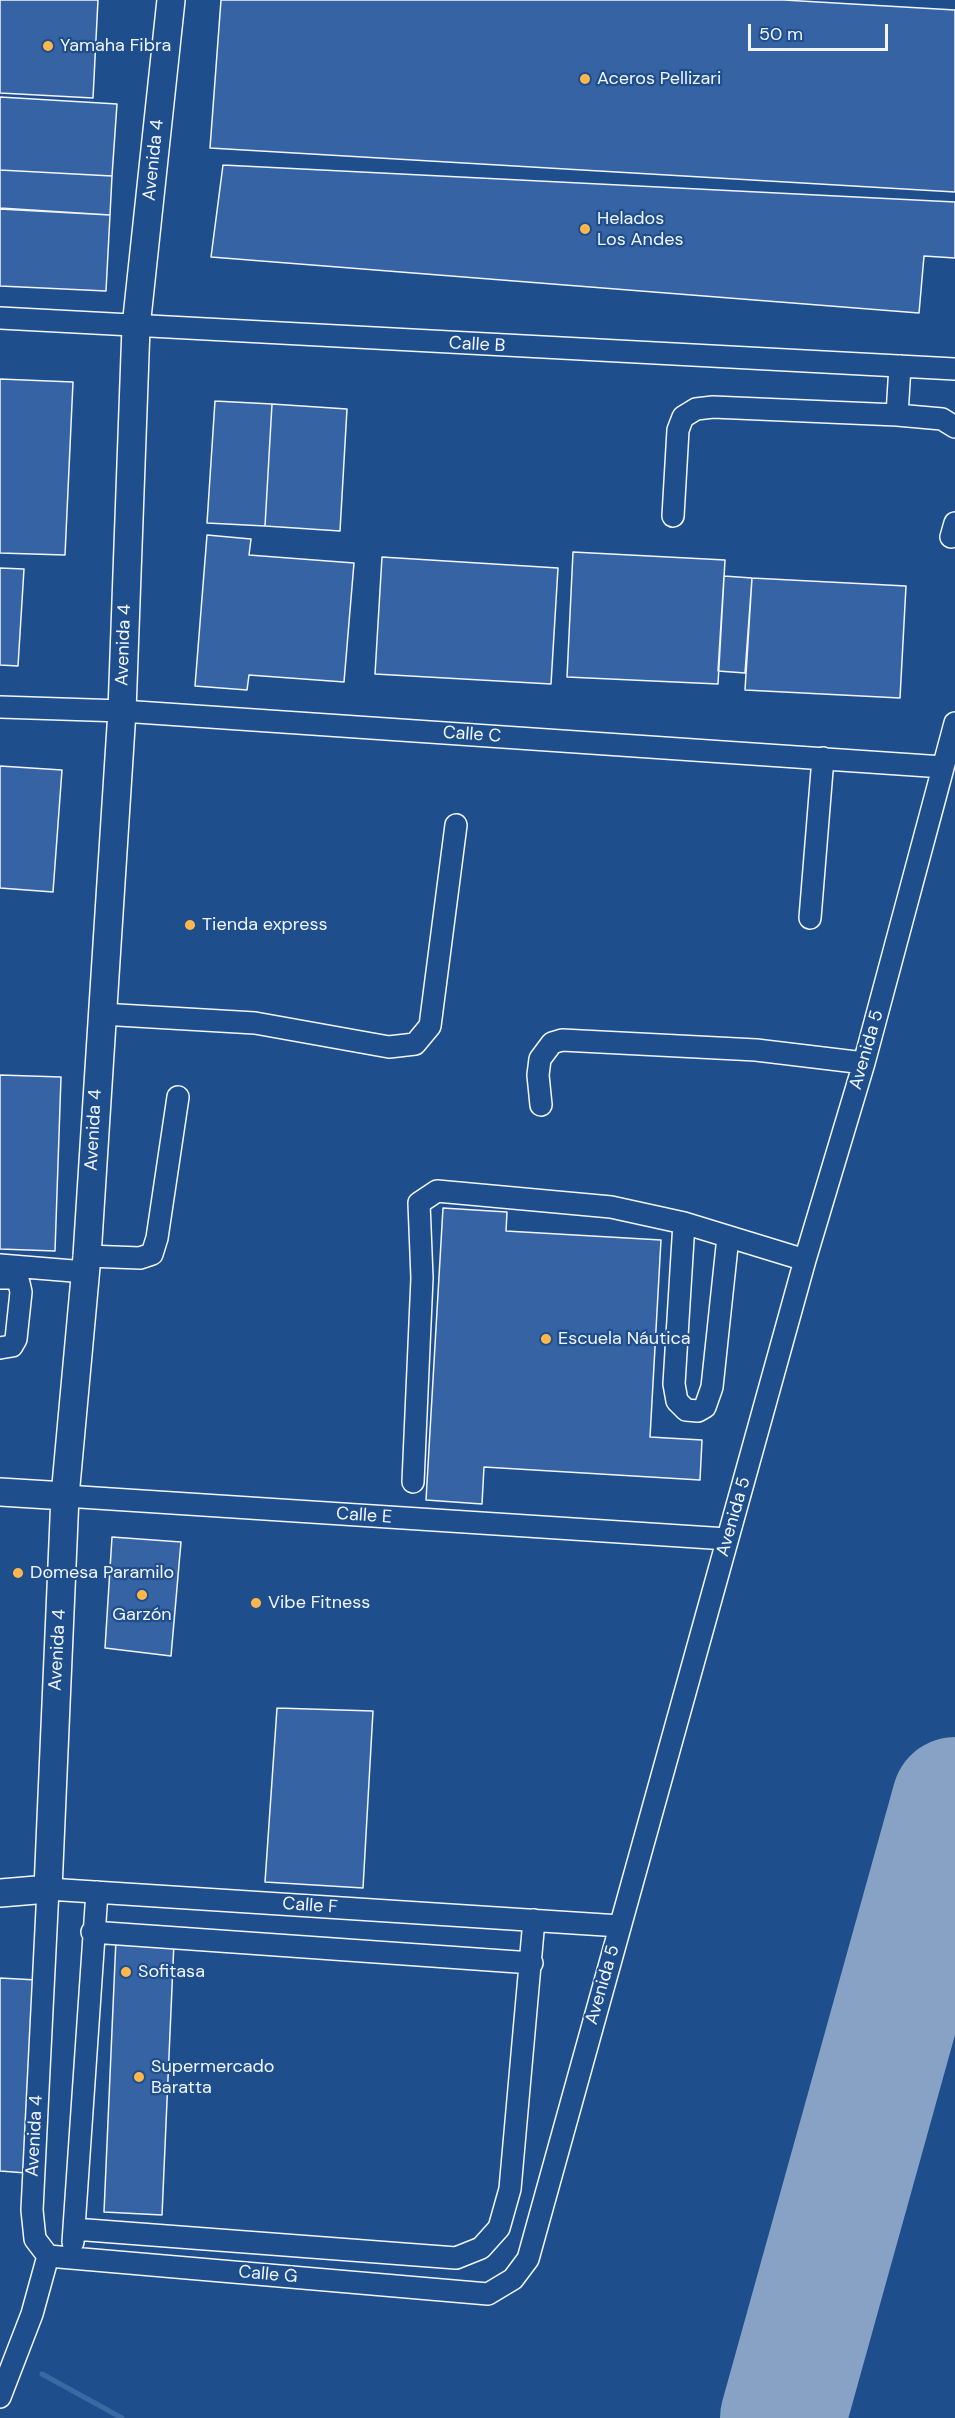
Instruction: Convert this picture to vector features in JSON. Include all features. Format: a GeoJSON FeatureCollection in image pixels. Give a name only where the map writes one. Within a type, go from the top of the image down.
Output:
{"type":"FeatureCollection","features":[{"type":"Feature","properties":{"kind":"main road","name":"Avenida 4"},"geometry":{"type":"LineString","coordinates":[[48,1889],[65,1496],[86,1264],[122,711],[136,327],[171,0]]}},
{"type":"Feature","properties":{"kind":"main road","name":"Calle E"},"geometry":{"type":"LineString","coordinates":[[0,1492],[65,1496]]}},
{"type":"Feature","properties":{"kind":"main road","name":"Calle F"},"geometry":{"type":"LineString","coordinates":[[0,1893],[48,1889]]}},
{"type":"Feature","properties":{"kind":"street","name":"Calle B"},"geometry":{"type":"LineString","coordinates":[[0,318],[955,369]]}},
{"type":"Feature","properties":{"kind":"street"},"geometry":{"type":"LineString","coordinates":[[897,416],[900,366]]}},
{"type":"Feature","properties":{"kind":"street"},"geometry":{"type":"LineString","coordinates":[[673,516],[678,430],[683,417],[696,409],[942,419],[955,427]]}},
{"type":"Feature","properties":{"kind":"street","name":"Calle C"},"geometry":{"type":"LineString","coordinates":[[0,707],[122,711],[943,766]]}},
{"type":"Feature","properties":{"kind":"street","name":"Avenida 5"},"geometry":{"type":"LineString","coordinates":[[488,2294],[513,2280],[528,2259],[805,1260],[864,1063],[955,723]]}},
{"type":"Feature","properties":{"kind":"street"},"geometry":{"type":"LineString","coordinates":[[810,918],[823,758]]}},
{"type":"Feature","properties":{"kind":"street"},"geometry":{"type":"LineString","coordinates":[[101,1014],[255,1023],[390,1047],[415,1044],[430,1026],[456,825]]}},
{"type":"Feature","properties":{"kind":"street"},"geometry":{"type":"LineString","coordinates":[[541,1105],[538,1075],[540,1059],[552,1043],[562,1040],[756,1050],[864,1063]]}},
{"type":"Feature","properties":{"kind":"street"},"geometry":{"type":"LineString","coordinates":[[0,1265],[86,1264],[140,1258],[152,1254],[158,1238],[178,1097]]}},
{"type":"Feature","properties":{"kind":"street"},"geometry":{"type":"LineString","coordinates":[[412,1482],[422,1278],[419,1203],[437,1191],[611,1207],[684,1223],[805,1260]]}},
{"type":"Feature","properties":{"kind":"street"},"geometry":{"type":"LineString","coordinates":[[684,1223],[674,1384],[677,1401],[686,1410],[698,1411],[705,1407],[712,1387],[728,1237]]}},
{"type":"Feature","properties":{"kind":"street"},"geometry":{"type":"LineString","coordinates":[[0,1278],[13,1278],[19,1282],[21,1292],[16,1339],[12,1346],[0,1348]]}},
{"type":"Feature","properties":{"kind":"street","name":"Calle E"},"geometry":{"type":"LineString","coordinates":[[65,1496],[728,1539]]}},
{"type":"Feature","properties":{"kind":"street","name":"Calle F"},"geometry":{"type":"LineString","coordinates":[[48,1889],[620,1926]]}},
{"type":"Feature","properties":{"kind":"street","name":"Avenida 4"},"geometry":{"type":"LineString","coordinates":[[48,1889],[32,2210],[35,2239],[48,2256]]}},
{"type":"Feature","properties":{"kind":"street"},"geometry":{"type":"LineString","coordinates":[[72,2258],[92,1932],[97,1892]]}},
{"type":"Feature","properties":{"kind":"street"},"geometry":{"type":"LineString","coordinates":[[74,2229],[456,2258],[481,2248],[499,2228],[510,2189],[532,1963],[534,1920]]}},
{"type":"Feature","properties":{"kind":"street"},"geometry":{"type":"LineString","coordinates":[[92,1932],[532,1963]]}},
{"type":"Feature","properties":{"kind":"street"},"geometry":{"type":"LineString","coordinates":[[0,2397],[32,2314],[48,2256]]}},
{"type":"Feature","properties":{"kind":"street","name":"Calle G"},"geometry":{"type":"LineString","coordinates":[[48,2256],[488,2294]]}},
{"type":"Feature","properties":{"kind":"building","name":"Yamaha Fibra"},"geometry":{"type":"Polygon","coordinates":[[[0,0],[98,0],[93,98],[0,93],[0,0]]]}},
{"type":"Feature","properties":{"kind":"building","name":"Aceros Pellizari"},"geometry":{"type":"Polygon","coordinates":[[[221,0],[784,0],[955,10],[955,192],[210,148],[221,0]]]}},
{"type":"Feature","properties":{"kind":"building"},"geometry":{"type":"Polygon","coordinates":[[[0,97],[117,104],[112,176],[0,170],[0,97]]]}},
{"type":"Feature","properties":{"kind":"building","name":"Helados Los Andes"},"geometry":{"type":"Polygon","coordinates":[[[223,165],[955,202],[955,258],[924,256],[919,313],[211,257],[223,165]]]}},
{"type":"Feature","properties":{"kind":"building"},"geometry":{"type":"Polygon","coordinates":[[[0,170],[112,176],[110,215],[0,208],[0,170]]]}},
{"type":"Feature","properties":{"kind":"building"},"geometry":{"type":"Polygon","coordinates":[[[0,209],[110,215],[106,291],[0,286],[0,209]]]}},
{"type":"Feature","properties":{"kind":"building"},"geometry":{"type":"Polygon","coordinates":[[[0,379],[73,382],[65,555],[0,553],[0,379]]]}},
{"type":"Feature","properties":{"kind":"building"},"geometry":{"type":"Polygon","coordinates":[[[215,401],[272,404],[265,526],[207,523],[215,401]]]}},
{"type":"Feature","properties":{"kind":"building"},"geometry":{"type":"Polygon","coordinates":[[[272,404],[347,409],[340,531],[265,526],[272,404]]]}},
{"type":"Feature","properties":{"kind":"building"},"geometry":{"type":"Polygon","coordinates":[[[207,535],[251,539],[249,555],[354,563],[344,682],[249,675],[247,690],[195,686],[207,535]]]}},
{"type":"Feature","properties":{"kind":"building"},"geometry":{"type":"Polygon","coordinates":[[[573,552],[725,560],[718,684],[567,677],[573,552]]]}},
{"type":"Feature","properties":{"kind":"building"},"geometry":{"type":"Polygon","coordinates":[[[382,557],[558,568],[551,684],[375,674],[382,557]]]}},
{"type":"Feature","properties":{"kind":"building"},"geometry":{"type":"Polygon","coordinates":[[[0,568],[24,569],[18,666],[0,665],[0,568]]]}},
{"type":"Feature","properties":{"kind":"building"},"geometry":{"type":"Polygon","coordinates":[[[724,576],[752,578],[745,673],[718,671],[724,576]]]}},
{"type":"Feature","properties":{"kind":"building"},"geometry":{"type":"Polygon","coordinates":[[[752,578],[906,586],[900,698],[745,690],[752,578]]]}},
{"type":"Feature","properties":{"kind":"building"},"geometry":{"type":"Polygon","coordinates":[[[0,766],[62,770],[53,892],[0,888],[0,766]]]}},
{"type":"Feature","properties":{"kind":"building"},"geometry":{"type":"Polygon","coordinates":[[[0,1075],[61,1077],[55,1251],[0,1249],[0,1075]]]}},
{"type":"Feature","properties":{"kind":"building","name":"Escuela Náutica"},"geometry":{"type":"Polygon","coordinates":[[[443,1208],[507,1212],[506,1231],[661,1240],[650,1437],[702,1440],[700,1480],[484,1467],[482,1504],[426,1500],[443,1208]]]}},
{"type":"Feature","properties":{"kind":"building","name":"Garzón"},"geometry":{"type":"Polygon","coordinates":[[[112,1537],[181,1542],[171,1656],[105,1648],[112,1537]]]}},
{"type":"Feature","properties":{"kind":"building"},"geometry":{"type":"Polygon","coordinates":[[[277,1708],[373,1711],[363,1888],[265,1882],[277,1708]]]}},
{"type":"Feature","properties":{"kind":"building","name":"Supermercado Baratta"},"geometry":{"type":"Polygon","coordinates":[[[116,1939],[174,1942],[162,2215],[104,2212],[116,1939]]]}},
{"type":"Feature","properties":{"kind":"building"},"geometry":{"type":"Polygon","coordinates":[[[0,1978],[37,1980],[26,2173],[0,2171],[0,1978]]]}},
{"type":"Feature","properties":{"kind":"waterway"},"geometry":{"type":"LineString","coordinates":[[42,2374],[122,2418]]}},
{"type":"Feature","properties":{"kind":"taxiway"},"geometry":{"type":"LineString","coordinates":[[918,1931],[955,1921]]}},
{"type":"Feature","properties":{"kind":"runway"},"geometry":{"type":"LineString","coordinates":[[783,2418],[955,1800]]}},
{"type":"Feature","properties":{"kind":"place","name":"Yamaha Fibra"},"geometry":{"type":"Point","coordinates":[48,46]}},
{"type":"Feature","properties":{"kind":"place","name":"Aceros Pellizari"},"geometry":{"type":"Point","coordinates":[585,79]}},
{"type":"Feature","properties":{"kind":"place","name":"Helados Los Andes"},"geometry":{"type":"Point","coordinates":[585,229]}},
{"type":"Feature","properties":{"kind":"place","name":"Tienda express"},"geometry":{"type":"Point","coordinates":[190,925]}},
{"type":"Feature","properties":{"kind":"place","name":"Escuela Náutica"},"geometry":{"type":"Point","coordinates":[546,1339]}},
{"type":"Feature","properties":{"kind":"place","name":"Domesa Paramilo"},"geometry":{"type":"Point","coordinates":[18,1573]}},
{"type":"Feature","properties":{"kind":"place","name":"Garzón"},"geometry":{"type":"Point","coordinates":[142,1595]}},
{"type":"Feature","properties":{"kind":"place","name":"Vibe Fitness"},"geometry":{"type":"Point","coordinates":[256,1603]}},
{"type":"Feature","properties":{"kind":"place","name":"Sofitasa"},"geometry":{"type":"Point","coordinates":[126,1972]}},
{"type":"Feature","properties":{"kind":"place","name":"Supermercado Baratta"},"geometry":{"type":"Point","coordinates":[139,2077]}}]}
